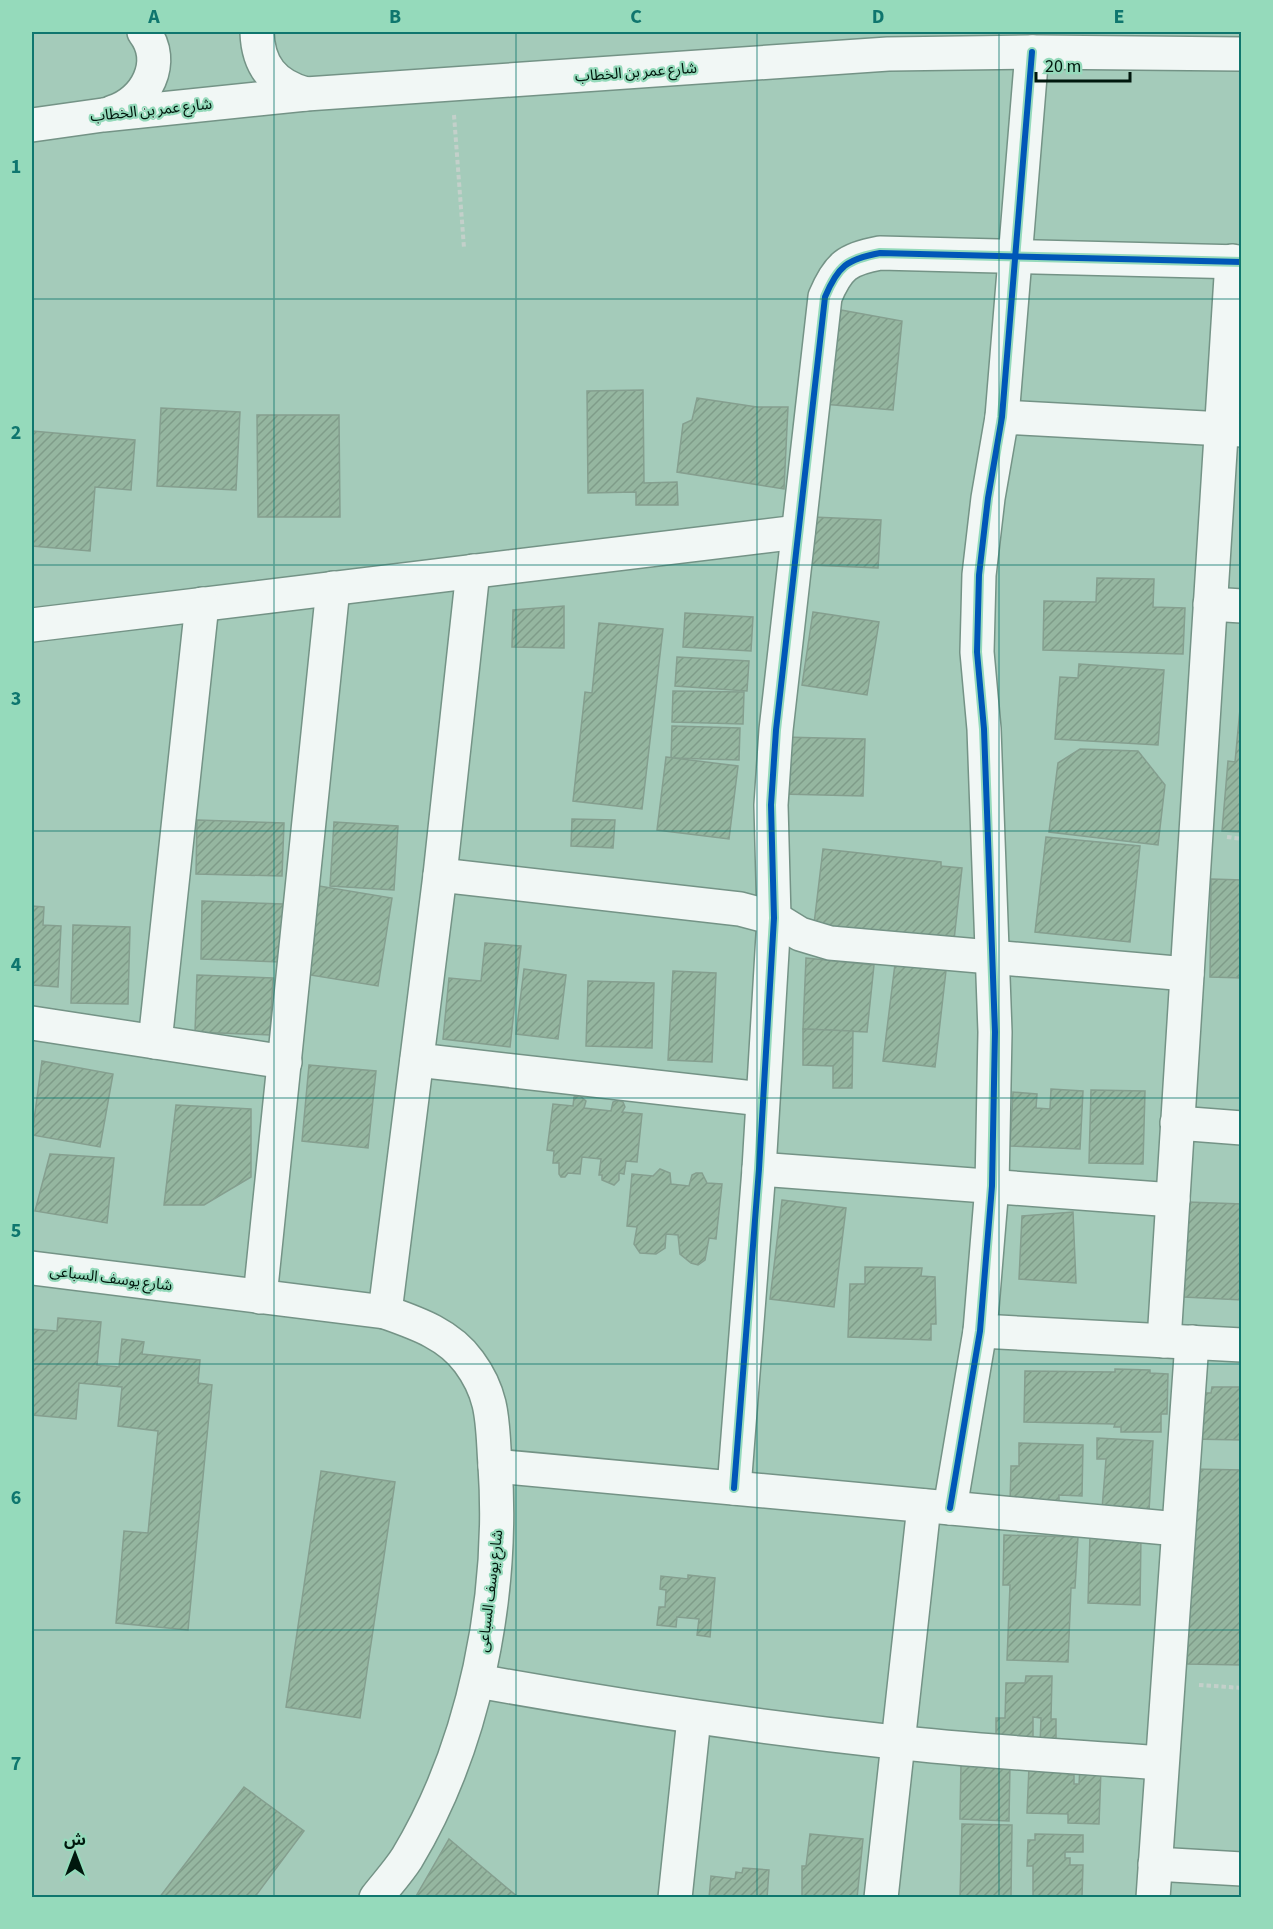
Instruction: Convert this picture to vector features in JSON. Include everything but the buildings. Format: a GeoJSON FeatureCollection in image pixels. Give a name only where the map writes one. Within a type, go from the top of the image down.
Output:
{"type":"FeatureCollection","features":[{"type":"Feature","properties":{"kind":"street"},"geometry":{"type":"LineString","coordinates":[[103,115],[127,108],[146,90],[154,66],[151,40],[144,32]]}},
{"type":"Feature","properties":{"kind":"street"},"geometry":{"type":"LineString","coordinates":[[257,32],[257,49],[263,65],[274,79],[289,89],[306,94]]}},
{"type":"Feature","properties":{"kind":"street"},"geometry":{"type":"LineString","coordinates":[[881,1898],[898,1743],[937,1507],[980,1331],[992,1186],[995,1109],[993,955],[984,729],[977,652],[979,574],[988,498],[1002,417],[1032,52]]}},
{"type":"Feature","properties":{"kind":"street","name":"شارع عمر بن الخطاب"},"geometry":{"type":"LineString","coordinates":[[32,125],[103,115],[306,94],[888,54],[1032,52],[1242,54]]}},
{"type":"Feature","properties":{"kind":"street"},"geometry":{"type":"LineString","coordinates":[[734,1488],[759,1169],[774,918],[771,843],[773,768],[825,297],[835,274],[855,258],[880,253],[1237,262],[1226,605],[1187,974],[1173,1200],[1178,1341],[1178,1529],[1153,1898]]}},
{"type":"Feature","properties":{"kind":"street"},"geometry":{"type":"LineString","coordinates":[[1002,417],[1231,430]]}},
{"type":"Feature","properties":{"kind":"street"},"geometry":{"type":"LineString","coordinates":[[32,625],[798,532]]}},
{"type":"Feature","properties":{"kind":"street"},"geometry":{"type":"LineString","coordinates":[[385,1312],[440,875],[473,572]]}},
{"type":"Feature","properties":{"kind":"street"},"geometry":{"type":"LineString","coordinates":[[260,1297],[333,588]]}},
{"type":"Feature","properties":{"kind":"street"},"geometry":{"type":"LineString","coordinates":[[155,1042],[202,604]]}},
{"type":"Feature","properties":{"kind":"street"},"geometry":{"type":"LineString","coordinates":[[440,875],[705,903],[774,918],[800,934],[830,943],[993,955],[1187,974]]}},
{"type":"Feature","properties":{"kind":"street"},"geometry":{"type":"LineString","coordinates":[[32,1023],[285,1062]]}},
{"type":"Feature","properties":{"kind":"street"},"geometry":{"type":"LineString","coordinates":[[417,1060],[762,1099]]}},
{"type":"Feature","properties":{"kind":"street"},"geometry":{"type":"LineString","coordinates":[[1177,1123],[1242,1128]]}},
{"type":"Feature","properties":{"kind":"street"},"geometry":{"type":"LineString","coordinates":[[759,1169],[1173,1200]]}},
{"type":"Feature","properties":{"kind":"street","name":"شارع يوسف السباعى"},"geometry":{"type":"LineString","coordinates":[[32,1268],[385,1312],[432,1329],[469,1362],[492,1406],[499,1507],[496,1560],[478,1681],[457,1745],[426,1822],[406,1859],[376,1898]]}},
{"type":"Feature","properties":{"kind":"street"},"geometry":{"type":"LineString","coordinates":[[980,1331],[1242,1345]]}},
{"type":"Feature","properties":{"kind":"street"},"geometry":{"type":"LineString","coordinates":[[495,1466],[1178,1529]]}},
{"type":"Feature","properties":{"kind":"street"},"geometry":{"type":"LineString","coordinates":[[478,1681],[694,1718],[898,1743],[1161,1762]]}},
{"type":"Feature","properties":{"kind":"street"},"geometry":{"type":"LineString","coordinates":[[675,1898],[694,1718]]}},
{"type":"Feature","properties":{"kind":"street"},"geometry":{"type":"LineString","coordinates":[[1155,1864],[1242,1869]]}},
{"type":"Feature","properties":{"kind":"path"},"geometry":{"type":"LineString","coordinates":[[452,84],[464,248]]}},
{"type":"Feature","properties":{"kind":"path"},"geometry":{"type":"LineString","coordinates":[[1168,1683],[1242,1688]]}},
{"type":"Feature","properties":{"kind":"cycle path"},"geometry":{"type":"LineString","coordinates":[[950,1508],[980,1331],[992,1186],[995,1032],[984,729],[977,652],[979,575],[988,498],[1002,417],[1032,52]]}},
{"type":"Feature","properties":{"kind":"cycle path"},"geometry":{"type":"LineString","coordinates":[[734,1488],[759,1169],[774,918],[771,805],[776,730],[825,297],[834,278],[845,266],[859,258],[880,253],[1242,262]]}}]}
